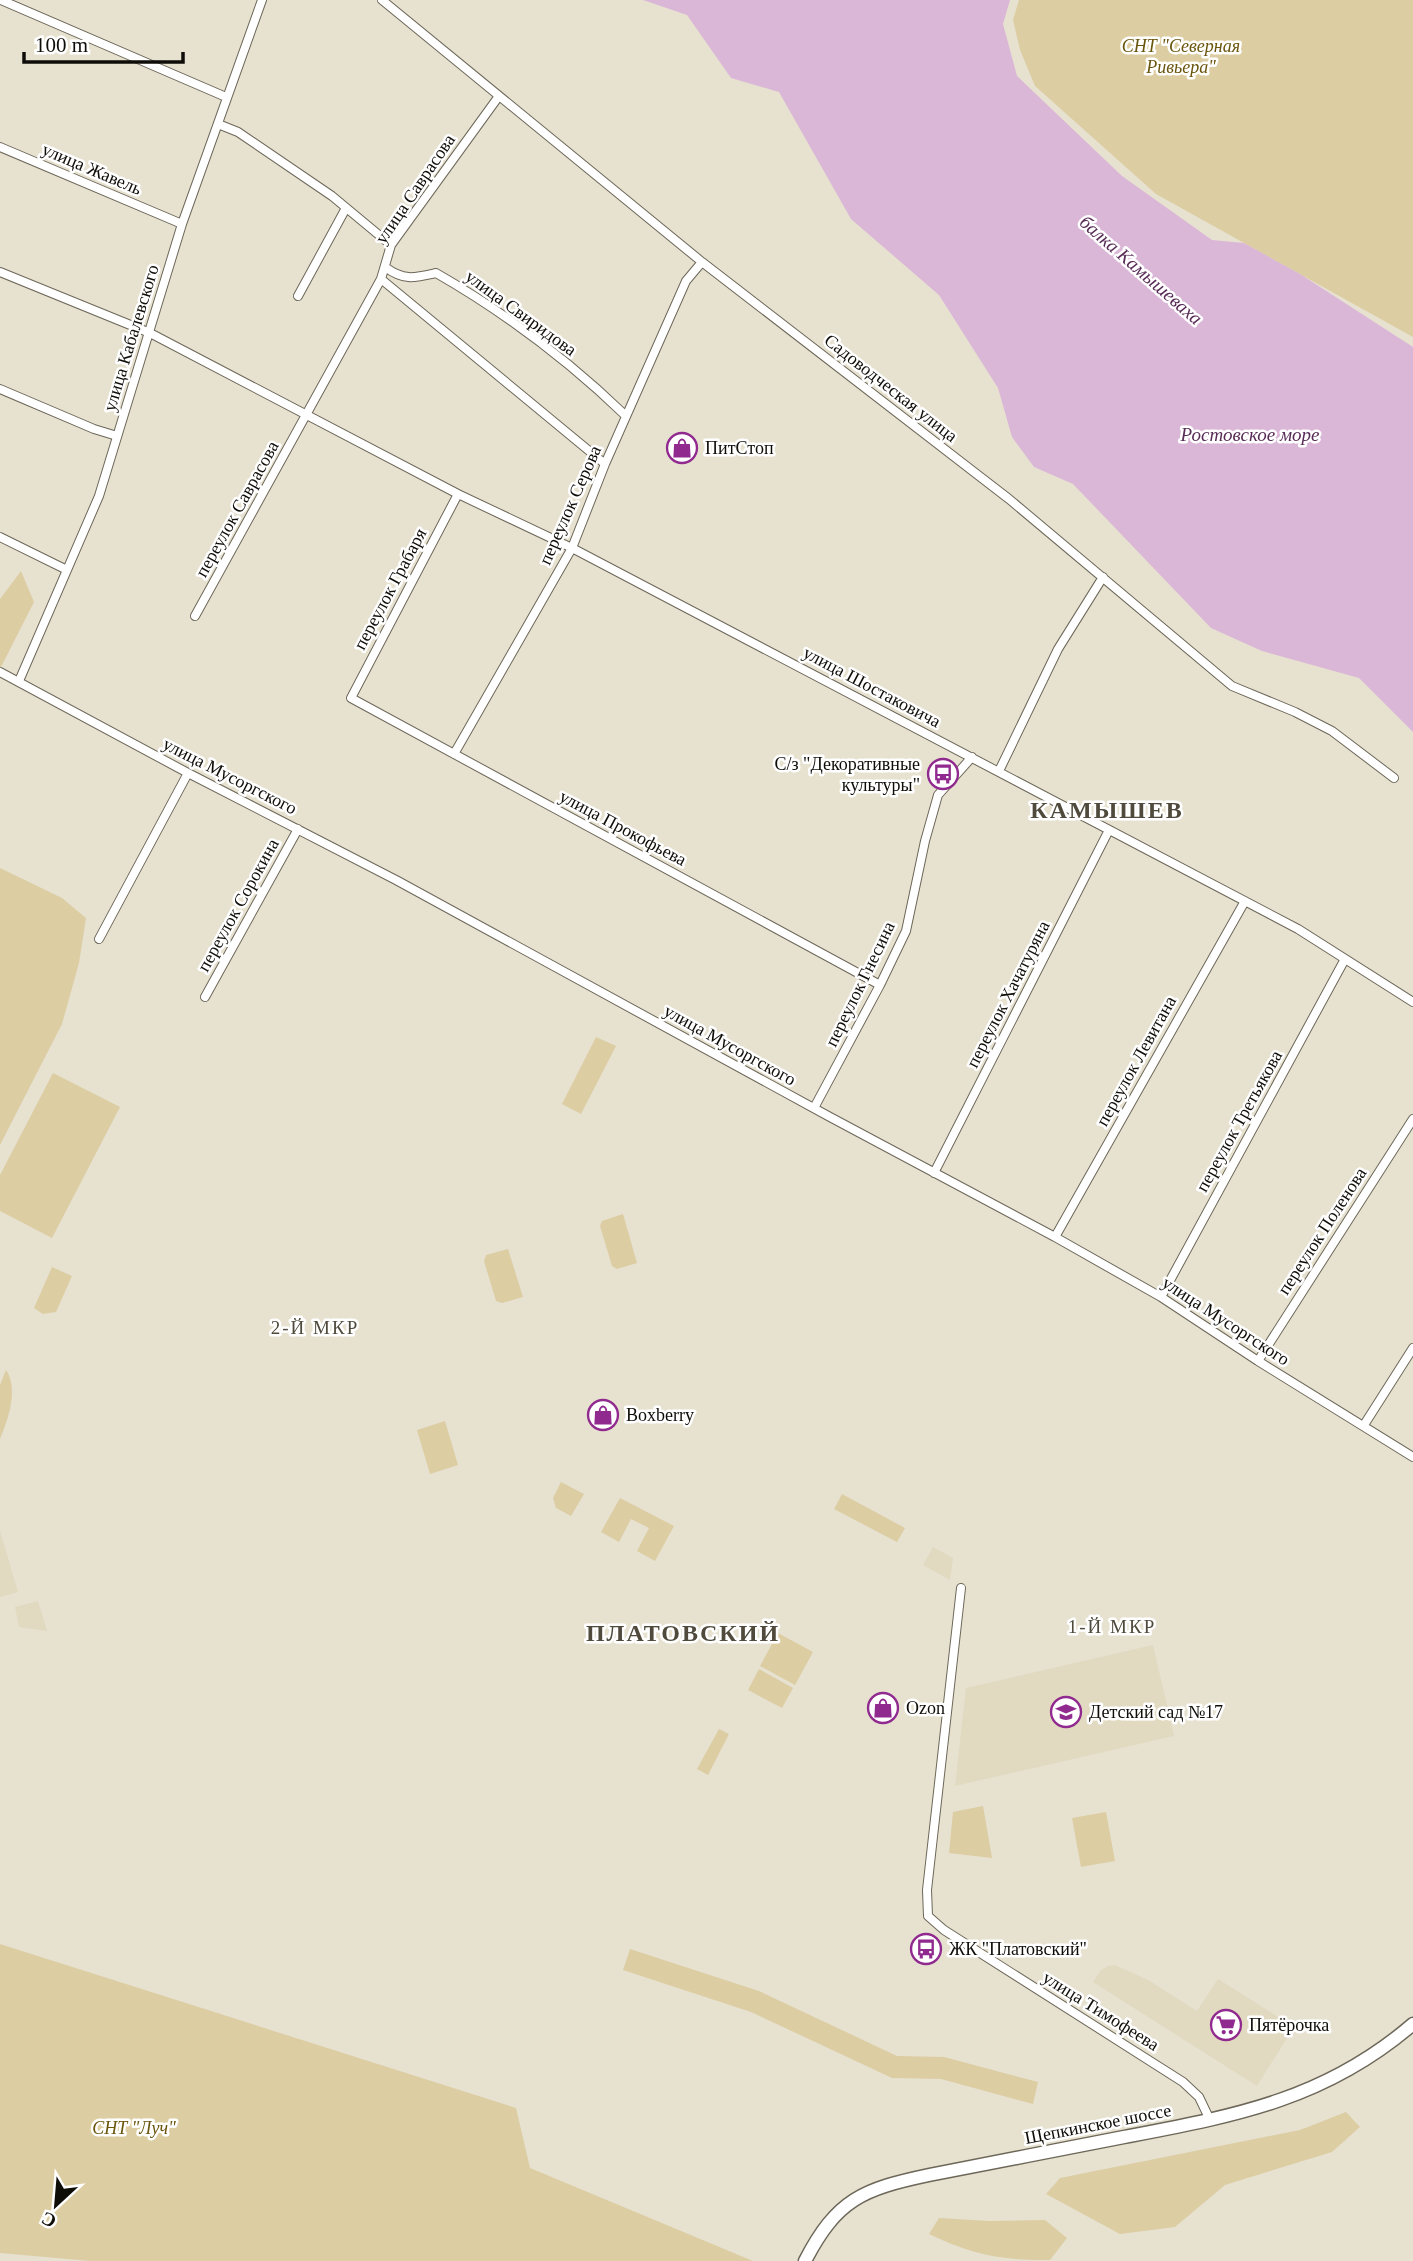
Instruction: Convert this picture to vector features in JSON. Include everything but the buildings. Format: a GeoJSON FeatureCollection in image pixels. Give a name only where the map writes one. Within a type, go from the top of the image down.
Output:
{"type":"FeatureCollection","features":[{"type":"Feature","properties":{"kind":"main road","name":"Щепкинское шоссе"},"geometry":{"type":"LineString","coordinates":[[805,2261],[816,2240],[842,2208],[859,2196],[882,2186],[1210,2120],[1275,2103],[1354,2067],[1412,2025]]}},
{"type":"Feature","properties":{"kind":"street"},"geometry":{"type":"LineString","coordinates":[[1,0],[226,97]]}},
{"type":"Feature","properties":{"kind":"street","name":"улица Кабалевского"},"geometry":{"type":"LineString","coordinates":[[19,681],[99,496],[182,224],[262,0]]}},
{"type":"Feature","properties":{"kind":"street","name":"Садоводческая улица"},"geometry":{"type":"LineString","coordinates":[[382,0],[702,262],[1009,499],[1232,686],[1295,712],[1332,731],[1394,778]]}},
{"type":"Feature","properties":{"kind":"street","name":"улица Саврасова"},"geometry":{"type":"LineString","coordinates":[[307,416],[381,279],[391,245],[499,96]]}},
{"type":"Feature","properties":{"kind":"street"},"geometry":{"type":"LineString","coordinates":[[218,124],[238,132],[346,208],[391,245]]}},
{"type":"Feature","properties":{"kind":"street","name":"улица Жавель"},"geometry":{"type":"LineString","coordinates":[[0,147],[182,224]]}},
{"type":"Feature","properties":{"kind":"street"},"geometry":{"type":"LineString","coordinates":[[298,296],[346,208]]}},
{"type":"Feature","properties":{"kind":"street","name":"переулок Серова"},"geometry":{"type":"LineString","coordinates":[[454,754],[572,548],[605,464],[686,281],[702,262]]}},
{"type":"Feature","properties":{"kind":"street","name":"улица Свиридова"},"geometry":{"type":"LineString","coordinates":[[385,267],[410,279],[436,273],[474,295],[603,394],[626,416]]}},
{"type":"Feature","properties":{"kind":"street","name":"улица Шостаковича"},"geometry":{"type":"LineString","coordinates":[[0,272],[150,334],[458,494],[572,548],[1298,929],[1413,1002]]}},
{"type":"Feature","properties":{"kind":"street"},"geometry":{"type":"LineString","coordinates":[[381,279],[605,464]]}},
{"type":"Feature","properties":{"kind":"street"},"geometry":{"type":"LineString","coordinates":[[0,389],[117,436]]}},
{"type":"Feature","properties":{"kind":"street","name":"переулок Саврасова"},"geometry":{"type":"LineString","coordinates":[[195,616],[307,416]]}},
{"type":"Feature","properties":{"kind":"street","name":"переулок Грабаря"},"geometry":{"type":"LineString","coordinates":[[351,698],[458,494]]}},
{"type":"Feature","properties":{"kind":"street"},"geometry":{"type":"LineString","coordinates":[[0,537],[67,570]]}},
{"type":"Feature","properties":{"kind":"street"},"geometry":{"type":"LineString","coordinates":[[999,771],[1058,649],[1103,577]]}},
{"type":"Feature","properties":{"kind":"street","name":"улица Мусоргского"},"geometry":{"type":"LineString","coordinates":[[0,672],[188,773],[298,828],[1055,1237],[1161,1297],[1413,1457]]}},
{"type":"Feature","properties":{"kind":"street","name":"улица Прокофьева"},"geometry":{"type":"LineString","coordinates":[[351,698],[880,985]]}},
{"type":"Feature","properties":{"kind":"street","name":"переулок Гнесина"},"geometry":{"type":"LineString","coordinates":[[814,1108],[906,931],[938,794],[972,757]]}},
{"type":"Feature","properties":{"kind":"street"},"geometry":{"type":"LineString","coordinates":[[99,939],[188,773]]}},
{"type":"Feature","properties":{"kind":"street","name":"переулок Сорокина"},"geometry":{"type":"LineString","coordinates":[[205,997],[298,828]]}},
{"type":"Feature","properties":{"kind":"street","name":"переулок Хачатуряна"},"geometry":{"type":"LineString","coordinates":[[934,1173],[1109,830]]}},
{"type":"Feature","properties":{"kind":"street","name":"переулок Левитана"},"geometry":{"type":"LineString","coordinates":[[1055,1237],[1245,901]]}},
{"type":"Feature","properties":{"kind":"street","name":"переулок Третьякова"},"geometry":{"type":"LineString","coordinates":[[1161,1297],[1345,959]]}},
{"type":"Feature","properties":{"kind":"street","name":"переулок Поленова"},"geometry":{"type":"LineString","coordinates":[[1258,1361],[1413,1119]]}},
{"type":"Feature","properties":{"kind":"street"},"geometry":{"type":"LineString","coordinates":[[1364,1425],[1413,1348]]}},
{"type":"Feature","properties":{"kind":"street","name":"улица Тимофеева"},"geometry":{"type":"LineString","coordinates":[[961,1588],[927,1890],[928,1916],[944,1930],[1183,2082],[1199,2097],[1210,2120]]}},
{"type":"Feature","properties":{"kind":"shaded area"},"geometry":{"type":"Polygon","coordinates":[[[0,1531],[18,1592],[0,1597],[0,1531]]]}},
{"type":"Feature","properties":{"kind":"shaded area"},"geometry":{"type":"Polygon","coordinates":[[[933,1547],[953,1558],[950,1580],[923,1565],[933,1547]]]}},
{"type":"Feature","properties":{"kind":"shaded area"},"geometry":{"type":"Polygon","coordinates":[[[38,1601],[47,1631],[19,1627],[15,1607],[38,1601]]]}},
{"type":"Feature","properties":{"kind":"shaded area","name":"Детский сад №17"},"geometry":{"type":"Polygon","coordinates":[[[1153,1645],[1174,1736],[955,1786],[966,1688],[1153,1645]]]}},
{"type":"Feature","properties":{"kind":"shaded area"},"geometry":{"type":"Polygon","coordinates":[[[1115,1965],[1148,1980],[1197,2011],[1218,1979],[1294,2027],[1257,2086],[1093,1982],[1101,1970],[1115,1965]]]}},
{"type":"Feature","properties":{"kind":"green space","name":"СНТ \"Северная Ривьера\""},"geometry":{"type":"Polygon","coordinates":[[[1019,0],[1413,0],[1413,337],[1156,194],[1035,86],[1020,50],[1013,20],[1019,0]]]}},
{"type":"Feature","properties":{"kind":"green space"},"geometry":{"type":"Polygon","coordinates":[[[21,571],[34,602],[0,669],[0,599],[21,571]]]}},
{"type":"Feature","properties":{"kind":"green space"},"geometry":{"type":"Polygon","coordinates":[[[0,868],[62,898],[86,918],[79,963],[62,1024],[0,1145],[0,868]]]}},
{"type":"Feature","properties":{"kind":"green space"},"geometry":{"type":"Polygon","coordinates":[[[596,1037],[616,1046],[581,1114],[562,1104],[596,1037]]]}},
{"type":"Feature","properties":{"kind":"green space"},"geometry":{"type":"Polygon","coordinates":[[[53,1073],[120,1107],[52,1238],[0,1211],[0,1175],[53,1073]]]}},
{"type":"Feature","properties":{"kind":"green space"},"geometry":{"type":"Polygon","coordinates":[[[623,1214],[637,1263],[617,1269],[612,1266],[600,1226],[602,1221],[623,1214]]]}},
{"type":"Feature","properties":{"kind":"green space"},"geometry":{"type":"Polygon","coordinates":[[[508,1249],[523,1297],[502,1303],[496,1301],[484,1261],[486,1255],[508,1249]]]}},
{"type":"Feature","properties":{"kind":"green space"},"geometry":{"type":"Polygon","coordinates":[[[52,1267],[72,1276],[56,1312],[43,1314],[34,1308],[52,1267]]]}},
{"type":"Feature","properties":{"kind":"green space"},"geometry":{"type":"Polygon","coordinates":[[[6,1370],[12,1386],[12,1395],[9,1414],[0,1439],[0,1385],[6,1370]]]}},
{"type":"Feature","properties":{"kind":"green space"},"geometry":{"type":"Polygon","coordinates":[[[445,1421],[458,1465],[430,1474],[417,1430],[445,1421]]]}},
{"type":"Feature","properties":{"kind":"green space"},"geometry":{"type":"Polygon","coordinates":[[[561,1482],[584,1494],[571,1516],[556,1508],[553,1498],[561,1482]]]}},
{"type":"Feature","properties":{"kind":"green space"},"geometry":{"type":"Polygon","coordinates":[[[842,1494],[905,1528],[897,1542],[834,1509],[842,1494]]]}},
{"type":"Feature","properties":{"kind":"green space"},"geometry":{"type":"Polygon","coordinates":[[[620,1498],[674,1526],[655,1561],[637,1551],[649,1528],[631,1519],[619,1542],[601,1532],[620,1498]]]}},
{"type":"Feature","properties":{"kind":"green space"},"geometry":{"type":"Polygon","coordinates":[[[778,1633],[813,1652],[795,1685],[760,1666],[778,1633]]]}},
{"type":"Feature","properties":{"kind":"green space"},"geometry":{"type":"Polygon","coordinates":[[[759,1669],[793,1688],[782,1708],[748,1690],[759,1669]]]}},
{"type":"Feature","properties":{"kind":"green space"},"geometry":{"type":"Polygon","coordinates":[[[719,1729],[729,1734],[708,1775],[697,1769],[719,1729]]]}},
{"type":"Feature","properties":{"kind":"green space"},"geometry":{"type":"Polygon","coordinates":[[[983,1806],[992,1858],[949,1853],[953,1812],[983,1806]]]}},
{"type":"Feature","properties":{"kind":"green space"},"geometry":{"type":"Polygon","coordinates":[[[1106,1812],[1115,1861],[1081,1867],[1072,1818],[1106,1812]]]}},
{"type":"Feature","properties":{"kind":"green space","name":"СНТ \"Луч\""},"geometry":{"type":"Polygon","coordinates":[[[0,1944],[516,2108],[530,2168],[753,2261],[90,2261],[0,2253],[0,1944]]]}},
{"type":"Feature","properties":{"kind":"green space"},"geometry":{"type":"Polygon","coordinates":[[[630,1949],[759,1991],[897,2056],[944,2057],[1038,2082],[1033,2104],[941,2079],[892,2078],[751,2012],[623,1970],[630,1949]]]}},
{"type":"Feature","properties":{"kind":"green space"},"geometry":{"type":"Polygon","coordinates":[[[1346,2112],[1360,2127],[1332,2152],[1225,2185],[1175,2227],[1120,2234],[1046,2194],[1060,2178],[1300,2130],[1346,2112]]]}},
{"type":"Feature","properties":{"kind":"green space"},"geometry":{"type":"Polygon","coordinates":[[[939,2218],[1045,2220],[1067,2238],[1050,2260],[1002,2257],[959,2247],[929,2234],[939,2218]]]}},
{"type":"Feature","properties":{"kind":"water","name":"Ростовское море"},"geometry":{"type":"Polygon","coordinates":[[[643,0],[1010,0],[1003,24],[1017,76],[1122,176],[1212,240],[1244,243],[1300,274],[1413,347],[1413,732],[1359,678],[1262,651],[1211,628],[1073,484],[1034,467],[1012,437],[998,388],[939,295],[851,219],[779,92],[731,78],[687,15],[643,0]]]}},
{"type":"Feature","properties":{"kind":"place","name":"ПитСтоп"},"geometry":{"type":"Point","coordinates":[682,448]}},
{"type":"Feature","properties":{"kind":"place","name":"С/з \"Декоративные культуры\""},"geometry":{"type":"Point","coordinates":[943,774]}},
{"type":"Feature","properties":{"kind":"place","name":"Boxberry"},"geometry":{"type":"Point","coordinates":[603,1415]}},
{"type":"Feature","properties":{"kind":"place","name":"Ozon"},"geometry":{"type":"Point","coordinates":[883,1708]}},
{"type":"Feature","properties":{"kind":"place","name":"Детский сад №17"},"geometry":{"type":"Point","coordinates":[1066,1712]}},
{"type":"Feature","properties":{"kind":"place","name":"ЖК \"Платовский\""},"geometry":{"type":"Point","coordinates":[926,1949]}},
{"type":"Feature","properties":{"kind":"place","name":"Пятёрочка"},"geometry":{"type":"Point","coordinates":[1226,2025]}},
{"type":"Feature","properties":{"kind":"district","name":"КАМЫШЕВ"},"geometry":{"type":"Point","coordinates":[1107,810]}},
{"type":"Feature","properties":{"kind":"district","name":"2-Й МКР"},"geometry":{"type":"Point","coordinates":[315,1327]}},
{"type":"Feature","properties":{"kind":"district","name":"1-Й МКР"},"geometry":{"type":"Point","coordinates":[1112,1626]}},
{"type":"Feature","properties":{"kind":"district","name":"ПЛАТОВСКИЙ"},"geometry":{"type":"Point","coordinates":[683,1633]}},
{"type":"Feature","properties":{"kind":"water label","name":"балка Камышеваха"},"geometry":{"type":"Point","coordinates":[1141,270]}}]}
